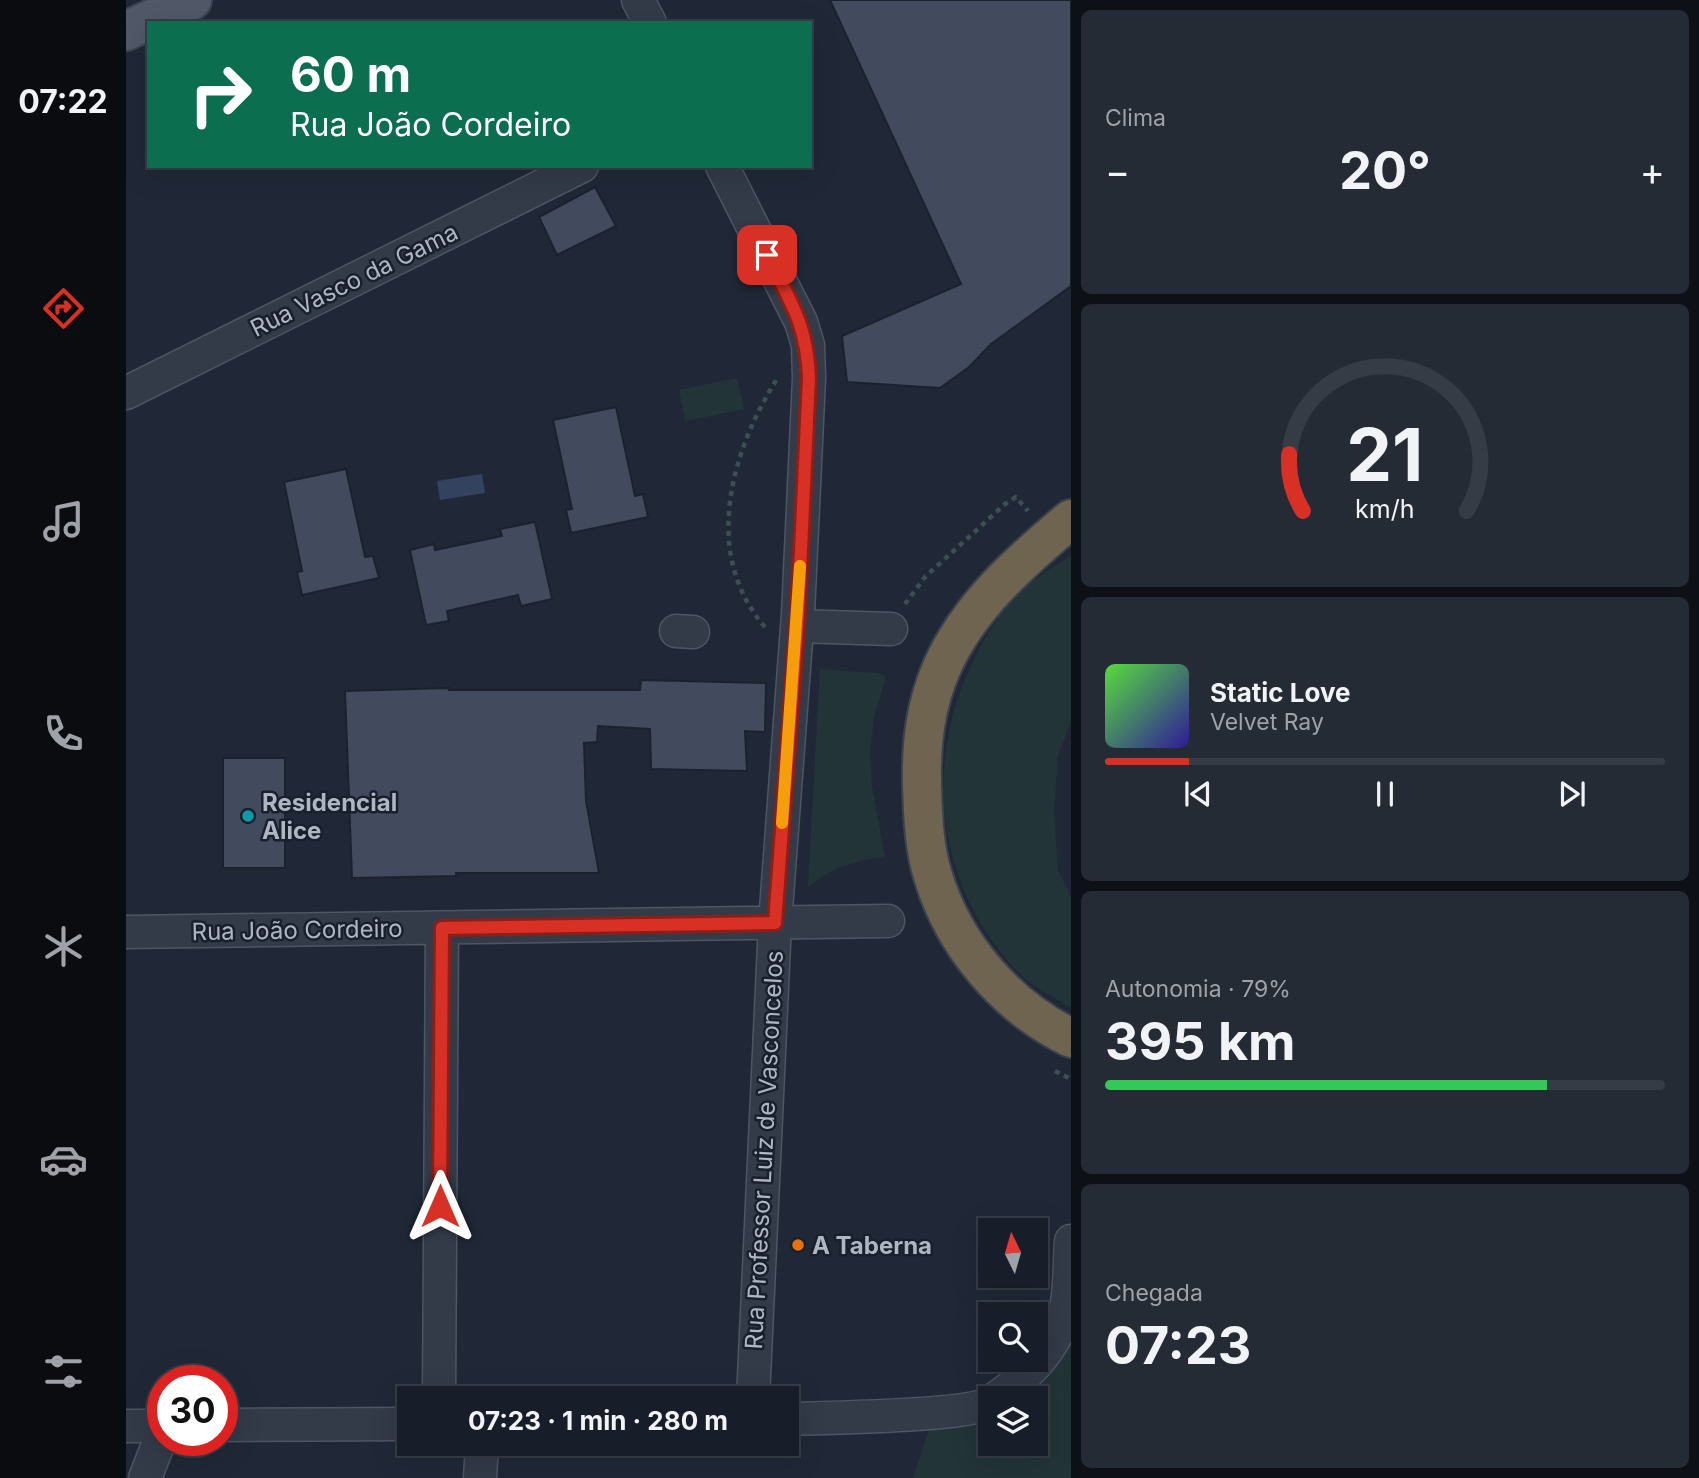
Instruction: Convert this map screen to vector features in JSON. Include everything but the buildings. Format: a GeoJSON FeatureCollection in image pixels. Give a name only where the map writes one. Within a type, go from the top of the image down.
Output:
{"type":"FeatureCollection","features":[{"type":"Feature","properties":{"kind":"highway"},"geometry":{"type":"LineString","coordinates":[[1060,528],[990,594],[943,664],[931,695],[924,729],[923,820],[932,876],[950,917],[976,960],[1009,997],[1045,1026],[1071,1038]]}},
{"type":"Feature","properties":{"kind":"main road"},"geometry":{"type":"LineString","coordinates":[[147,21],[192,0]]}},
{"type":"Feature","properties":{"kind":"main road"},"geometry":{"type":"LineString","coordinates":[[126,31],[147,21]]}},
{"type":"Feature","properties":{"kind":"street"},"geometry":{"type":"LineString","coordinates":[[638,0],[649,21]]}},
{"type":"Feature","properties":{"kind":"street","name":"Rua Vasco da Gama"},"geometry":{"type":"LineString","coordinates":[[126,393],[578,168]]}},
{"type":"Feature","properties":{"kind":"street","name":"Rua Professor Luiz de Vasconcelos"},"geometry":{"type":"LineString","coordinates":[[723,168],[801,322],[808,345],[795,640],[775,923],[753,1386]]}},
{"type":"Feature","properties":{"kind":"street"},"geometry":{"type":"LineString","coordinates":[[795,640],[891,629]]}},
{"type":"Feature","properties":{"kind":"street","name":"Rua João Cordeiro"},"geometry":{"type":"LineString","coordinates":[[126,932],[888,921]]}},
{"type":"Feature","properties":{"kind":"street"},"geometry":{"type":"LineString","coordinates":[[439,1386],[442,928]]}},
{"type":"Feature","properties":{"kind":"street"},"geometry":{"type":"LineString","coordinates":[[1012,1386],[1045,1354],[1064,1315],[1071,1241]]}},
{"type":"Feature","properties":{"kind":"street"},"geometry":{"type":"LineString","coordinates":[[799,1418],[978,1408]]}},
{"type":"Feature","properties":{"kind":"street"},"geometry":{"type":"LineString","coordinates":[[238,1426],[397,1424]]}},
{"type":"Feature","properties":{"kind":"street"},"geometry":{"type":"LineString","coordinates":[[126,1426],[147,1426]]}},
{"type":"Feature","properties":{"kind":"street"},"geometry":{"type":"LineString","coordinates":[[145,1478],[154,1456]]}},
{"type":"Feature","properties":{"kind":"street"},"geometry":{"type":"LineString","coordinates":[[480,1478],[481,1456]]}},
{"type":"Feature","properties":{"kind":"path"},"geometry":{"type":"LineString","coordinates":[[795,640],[759,621],[741,594],[731,566],[728,513],[737,468],[759,412],[785,368],[808,345]]}},
{"type":"Feature","properties":{"kind":"path"},"geometry":{"type":"LineString","coordinates":[[891,629],[925,577],[1016,497],[1060,528]]}},
{"type":"Feature","properties":{"kind":"shaded area"},"geometry":{"type":"Polygon","coordinates":[[[737,378],[744,409],[685,421],[679,390],[737,378]]]}},
{"type":"Feature","properties":{"kind":"shaded area"},"geometry":{"type":"Polygon","coordinates":[[[1071,555],[1071,722],[1058,755],[1054,811],[1058,870],[1071,897],[1071,1008],[1036,987],[1018,972],[985,930],[961,884],[948,836],[943,786],[948,736],[962,687],[984,640],[1021,590],[1071,555]]]}},
{"type":"Feature","properties":{"kind":"shaded area"},"geometry":{"type":"Polygon","coordinates":[[[820,668],[886,676],[874,717],[870,753],[872,786],[885,857],[844,866],[808,887],[820,668]]]}},
{"type":"Feature","properties":{"kind":"shaded area"},"geometry":{"type":"Polygon","coordinates":[[[1071,1333],[1071,1478],[913,1478],[931,1424],[978,1418],[978,1456],[1048,1456],[1048,1386],[1040,1386],[1063,1352],[1071,1333]]]}},
{"type":"Feature","properties":{"kind":"water"},"geometry":{"type":"Polygon","coordinates":[[[482,474],[485,493],[440,500],[437,481],[482,474]]]}},
{"type":"Feature","properties":{"kind":"slow traffic"},"geometry":{"type":"LineString","coordinates":[[782,823],[800,566]]}},
{"type":"Feature","properties":{"kind":"place","name":"Residencial Alice"},"geometry":{"type":"Point","coordinates":[248,816]}},
{"type":"Feature","properties":{"kind":"place","name":"A Taberna"},"geometry":{"type":"Point","coordinates":[798,1245]}},
{"type":"Feature","properties":{"kind":"route"},"geometry":{"type":"LineString","coordinates":[[440,1206],[442,928],[775,923],[798,614],[809,378],[808,345],[801,322],[767,255]]}}]}
